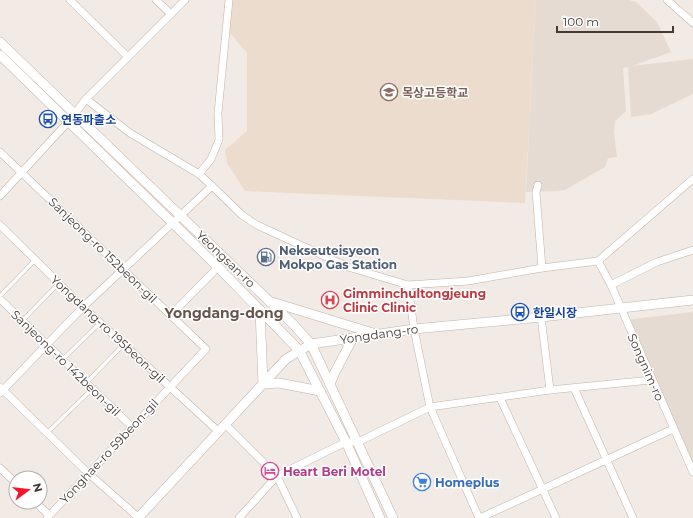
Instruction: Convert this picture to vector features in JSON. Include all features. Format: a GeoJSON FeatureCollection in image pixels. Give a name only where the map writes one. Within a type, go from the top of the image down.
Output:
{"type":"FeatureCollection","features":[{"type":"Feature","properties":{"kind":"street"},"geometry":{"type":"LineString","coordinates":[[70,0],[128,57]]}},
{"type":"Feature","properties":{"kind":"street"},"geometry":{"type":"LineString","coordinates":[[156,0],[171,14]]}},
{"type":"Feature","properties":{"kind":"street"},"geometry":{"type":"LineString","coordinates":[[0,196],[22,173],[86,99],[184,0]]}},
{"type":"Feature","properties":{"kind":"street"},"geometry":{"type":"LineString","coordinates":[[199,174],[214,154],[219,140],[218,113],[229,0]]}},
{"type":"Feature","properties":{"kind":"street"},"geometry":{"type":"LineString","coordinates":[[671,1],[693,23]]}},
{"type":"Feature","properties":{"kind":"street","name":"Yeongsan-ro"},"geometry":{"type":"LineString","coordinates":[[0,42],[172,223],[300,350],[346,442],[380,518]]}},
{"type":"Feature","properties":{"kind":"street","name":"Yeongsan-ro"},"geometry":{"type":"LineString","coordinates":[[0,55],[180,215],[271,302],[310,344],[393,518]]}},
{"type":"Feature","properties":{"kind":"street"},"geometry":{"type":"LineString","coordinates":[[86,99],[130,133],[199,174],[242,215],[257,225],[348,267],[408,285],[468,281],[542,268],[598,261],[693,179]]}},
{"type":"Feature","properties":{"kind":"street","name":"Sanjeong-ro 152beon-gil"},"geometry":{"type":"LineString","coordinates":[[0,152],[206,349]]}},
{"type":"Feature","properties":{"kind":"street"},"geometry":{"type":"LineString","coordinates":[[538,185],[536,192],[542,268]]}},
{"type":"Feature","properties":{"kind":"street"},"geometry":{"type":"LineString","coordinates":[[139,518],[88,473],[1,390],[83,307],[212,186]]}},
{"type":"Feature","properties":{"kind":"street","name":"Yongdang-ro 195beon-gil"},"geometry":{"type":"LineString","coordinates":[[0,225],[83,307],[218,431]]}},
{"type":"Feature","properties":{"kind":"street"},"geometry":{"type":"LineString","coordinates":[[610,285],[657,262],[693,250]]}},
{"type":"Feature","properties":{"kind":"street","name":"Songnim-ro"},"geometry":{"type":"LineString","coordinates":[[598,261],[693,472]]}},
{"type":"Feature","properties":{"kind":"street"},"geometry":{"type":"LineString","coordinates":[[171,315],[218,267]]}},
{"type":"Feature","properties":{"kind":"street"},"geometry":{"type":"LineString","coordinates":[[408,285],[414,328],[430,407],[480,518],[674,429]]}},
{"type":"Feature","properties":{"kind":"street","name":"Sanjeong-ro 142beon-gil"},"geometry":{"type":"LineString","coordinates":[[0,297],[22,321],[131,426]]}},
{"type":"Feature","properties":{"kind":"street","name":"Yongdang-ro"},"geometry":{"type":"LineString","coordinates":[[139,518],[286,359],[310,344],[414,328],[542,317],[693,300]]}},
{"type":"Feature","properties":{"kind":"street"},"geometry":{"type":"LineString","coordinates":[[271,302],[376,334]]}},
{"type":"Feature","properties":{"kind":"street"},"geometry":{"type":"LineString","coordinates":[[260,310],[263,384],[279,383],[320,391]]}},
{"type":"Feature","properties":{"kind":"street"},"geometry":{"type":"LineString","coordinates":[[542,317],[550,390]]}},
{"type":"Feature","properties":{"kind":"street"},"geometry":{"type":"LineString","coordinates":[[330,384],[353,338]]}},
{"type":"Feature","properties":{"kind":"street","name":"Yonghae-ro 59beon-gil"},"geometry":{"type":"LineString","coordinates":[[48,517],[131,426],[206,349]]}},
{"type":"Feature","properties":{"kind":"street"},"geometry":{"type":"LineString","coordinates":[[239,518],[277,476],[346,442],[358,442],[430,407],[550,390],[651,380]]}},
{"type":"Feature","properties":{"kind":"street"},"geometry":{"type":"LineString","coordinates":[[574,388],[633,518]]}},
{"type":"Feature","properties":{"kind":"street"},"geometry":{"type":"LineString","coordinates":[[500,398],[556,518]]}},
{"type":"Feature","properties":{"kind":"street"},"geometry":{"type":"LineString","coordinates":[[226,424],[277,476],[297,518]]}},
{"type":"Feature","properties":{"kind":"street"},"geometry":{"type":"LineString","coordinates":[[0,468],[8,476]]}},
{"type":"Feature","properties":{"kind":"lane"},"geometry":{"type":"LineString","coordinates":[[0,297],[35,260]]}},
{"type":"Feature","properties":{"kind":"lane"},"geometry":{"type":"LineString","coordinates":[[22,321],[59,283]]}},
{"type":"Feature","properties":{"kind":"lane"},"geometry":{"type":"LineString","coordinates":[[62,360],[100,322]]}},
{"type":"Feature","properties":{"kind":"lane"},"geometry":{"type":"LineString","coordinates":[[86,383],[124,344]]}},
{"type":"Feature","properties":{"kind":"lane"},"geometry":{"type":"LineString","coordinates":[[47,433],[92,389]]}},
{"type":"Feature","properties":{"kind":"shaded area","name":"목상고등학교"},"geometry":{"type":"Polygon","coordinates":[[[233,0],[536,0],[525,203],[245,191],[227,163],[225,150],[247,131],[247,53],[230,33],[233,0]]]}},
{"type":"Feature","properties":{"kind":"shaded area"},"geometry":{"type":"Polygon","coordinates":[[[536,0],[629,0],[636,2],[657,22],[671,52],[632,66],[693,59],[693,94],[651,114],[631,117],[628,67],[623,68],[626,111],[615,121],[614,132],[617,157],[608,158],[605,167],[565,190],[558,191],[526,192],[536,0]]]}},
{"type":"Feature","properties":{"kind":"shaded area"},"geometry":{"type":"Polygon","coordinates":[[[693,312],[693,470],[625,320],[693,312]]]}},
{"type":"Feature","properties":{"kind":"place","name":"목상고등학교"},"geometry":{"type":"Point","coordinates":[389,92]}},
{"type":"Feature","properties":{"kind":"place","name":"연동파출소"},"geometry":{"type":"Point","coordinates":[48,119]}},
{"type":"Feature","properties":{"kind":"place","name":"Nekseuteisyeon Mokpo Gas Station"},"geometry":{"type":"Point","coordinates":[266,257]}},
{"type":"Feature","properties":{"kind":"place","name":"Gimminchultongjeung Clinic Clinic"},"geometry":{"type":"Point","coordinates":[330,300]}},
{"type":"Feature","properties":{"kind":"place","name":"한일시장"},"geometry":{"type":"Point","coordinates":[520,312]}},
{"type":"Feature","properties":{"kind":"place","name":"Heart Beri Motel"},"geometry":{"type":"Point","coordinates":[270,471]}},
{"type":"Feature","properties":{"kind":"place","name":"Homeplus"},"geometry":{"type":"Point","coordinates":[422,482]}},
{"type":"Feature","properties":{"kind":"district","name":"Yongdang-dong"},"geometry":{"type":"Point","coordinates":[224,313]}}]}
